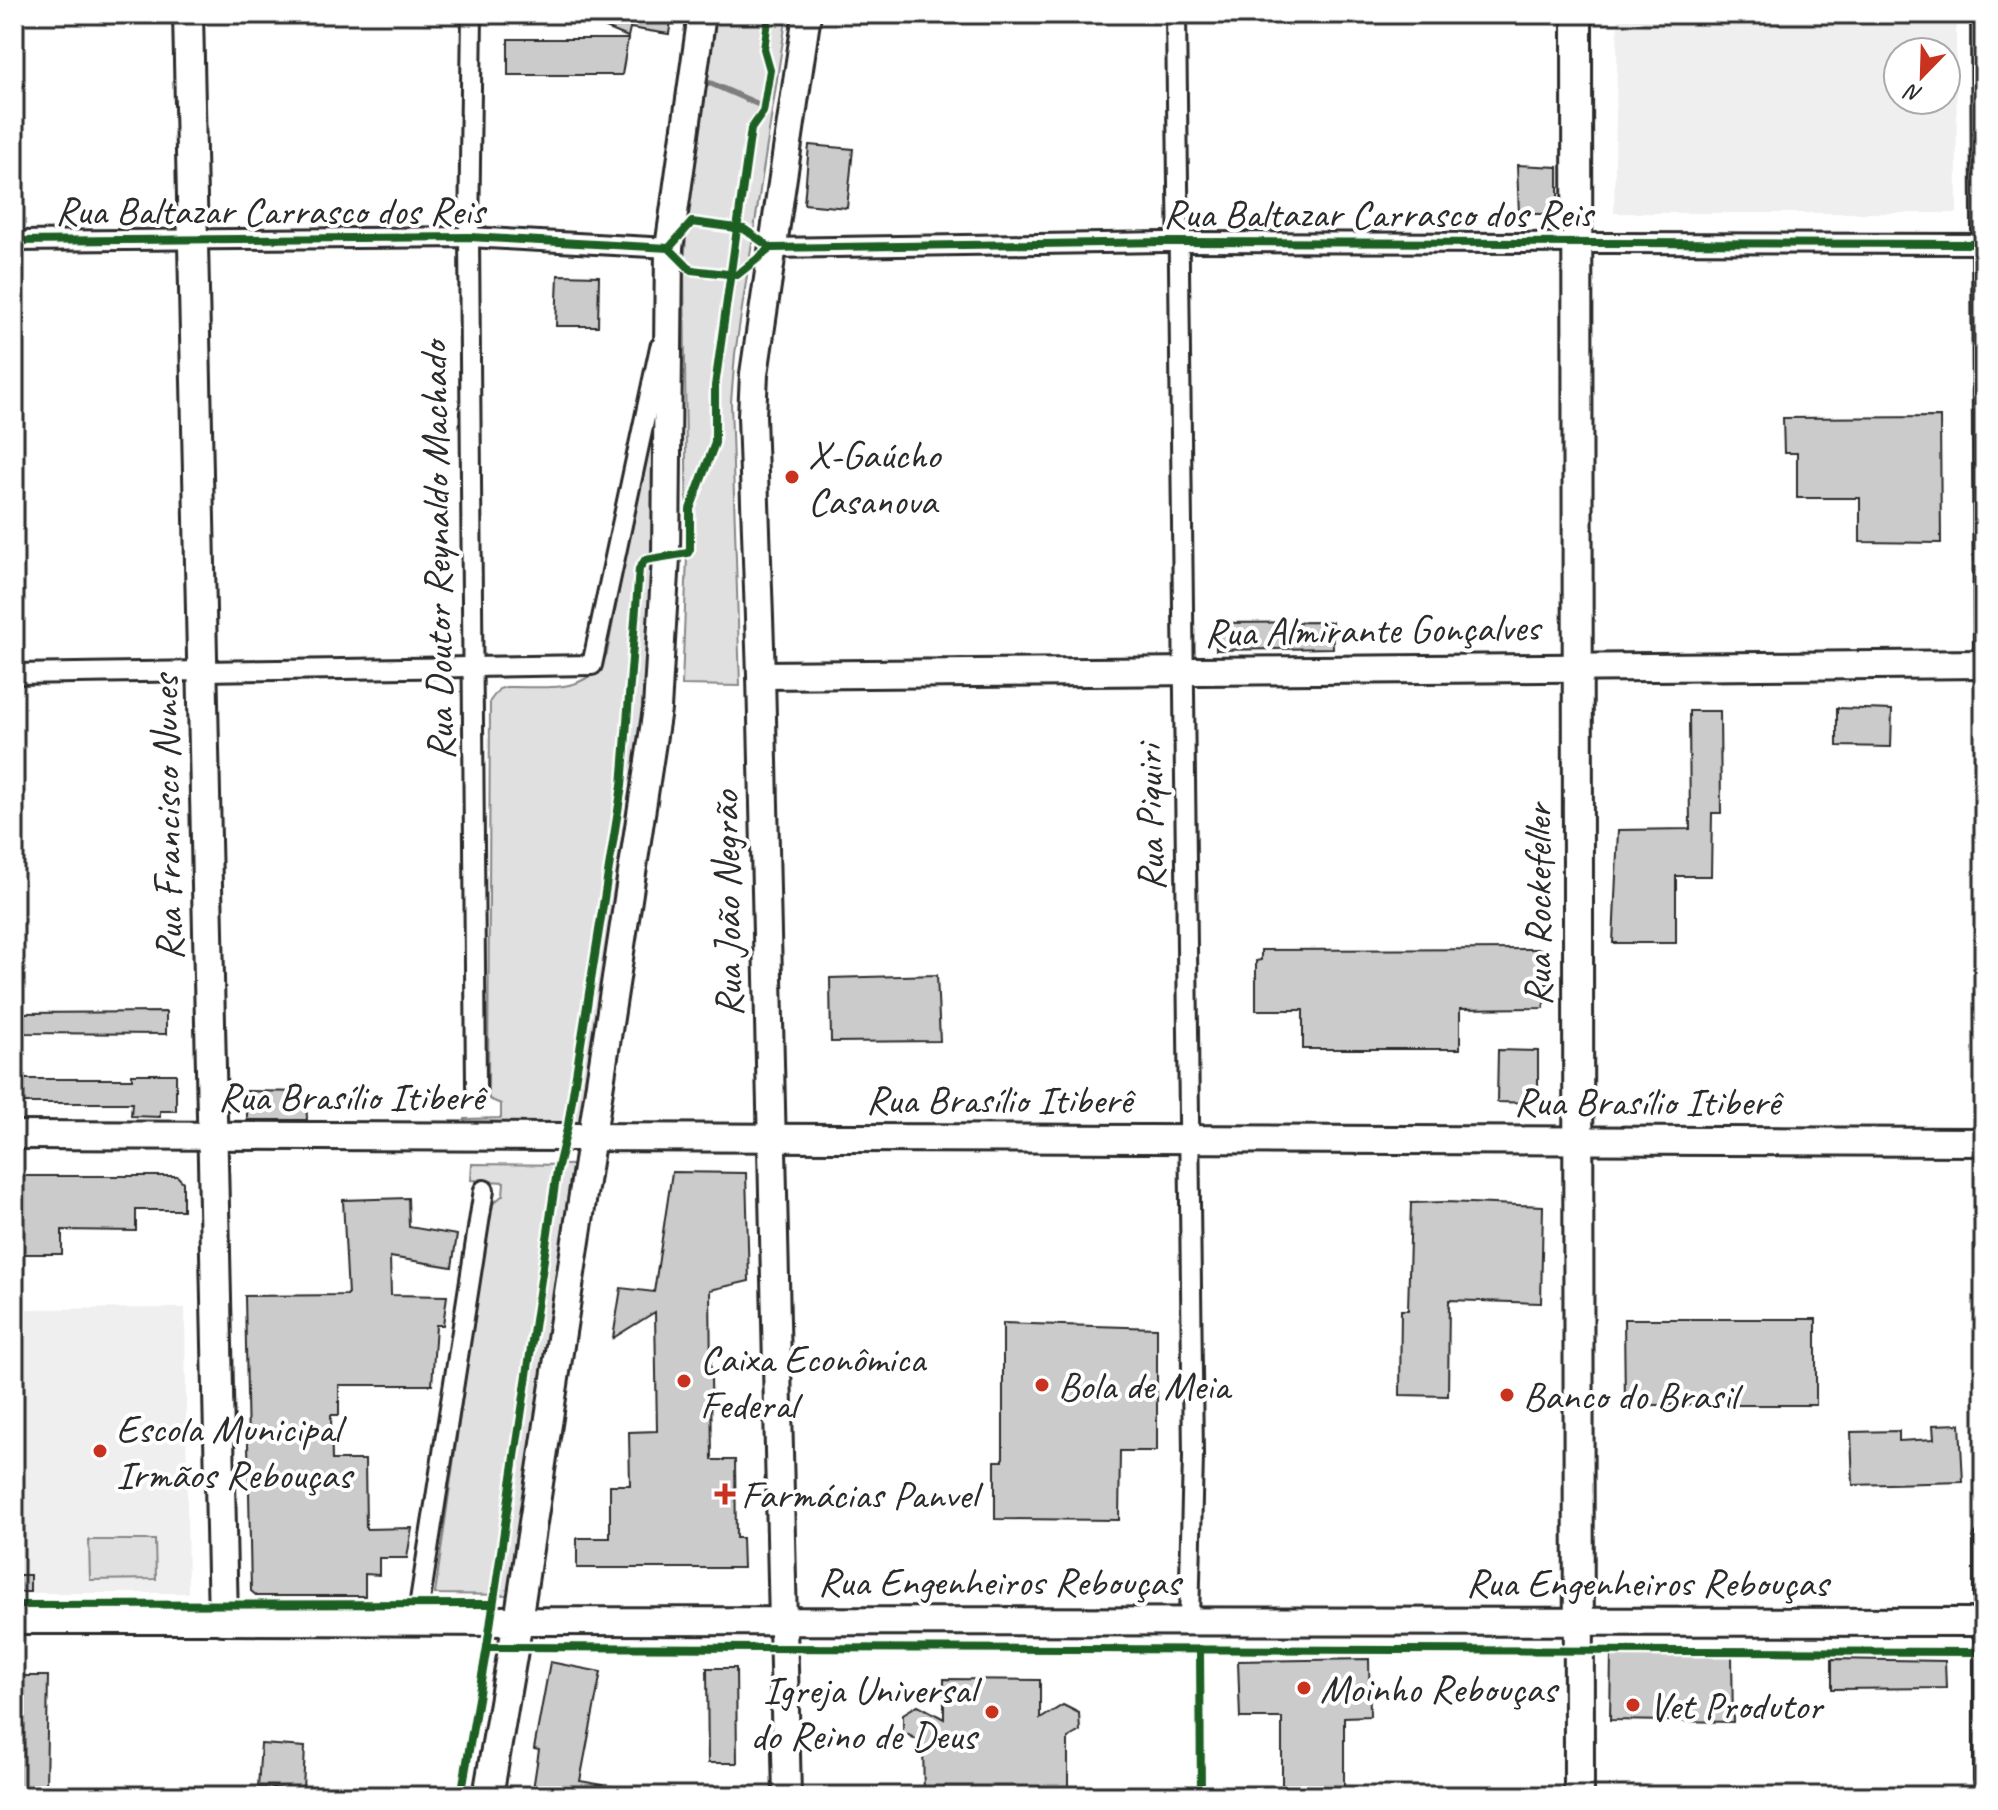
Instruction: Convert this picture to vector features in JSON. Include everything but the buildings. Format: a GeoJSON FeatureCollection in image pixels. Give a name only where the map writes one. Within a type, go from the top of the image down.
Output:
{"type":"FeatureCollection","features":[{"type":"Feature","properties":{"kind":"main road","name":"Rua Francisco Nunes"},"geometry":{"type":"LineString","coordinates":[[188,14],[223,1620]]}},
{"type":"Feature","properties":{"kind":"main road"},"geometry":{"type":"LineString","coordinates":[[488,1796],[518,1621],[657,709],[666,557],[669,248],[702,14]]}},
{"type":"Feature","properties":{"kind":"main road","name":"Rua João Negrão"},"geometry":{"type":"LineString","coordinates":[[787,1796],[761,675],[752,416],[754,374],[771,248],[807,14]]}},
{"type":"Feature","properties":{"kind":"main road","name":"Rua Rockefeller"},"geometry":{"type":"LineString","coordinates":[[1577,14],[1579,1796]]}},
{"type":"Feature","properties":{"kind":"main road","name":"Rua Almirante Gonçalves"},"geometry":{"type":"LineString","coordinates":[[761,675],[1984,661]]}},
{"type":"Feature","properties":{"kind":"main road","name":"Rua Brasílio Itiberê"},"geometry":{"type":"LineString","coordinates":[[14,1135],[1984,1142]]}},
{"type":"Feature","properties":{"kind":"main road","name":"Rua Engenheiros Rebouças"},"geometry":{"type":"LineString","coordinates":[[14,1620],[1983,1622]]}},
{"type":"Feature","properties":{"kind":"street","name":"Rua Doutor Reynaldo Machado"},"geometry":{"type":"LineString","coordinates":[[472,14],[469,237],[476,1087]]}},
{"type":"Feature","properties":{"kind":"street","name":"Rua Piquiri"},"geometry":{"type":"LineString","coordinates":[[1176,14],[1193,1456],[1189,1621]]}},
{"type":"Feature","properties":{"kind":"street"},"geometry":{"type":"LineString","coordinates":[[1981,14],[1984,661]]}},
{"type":"Feature","properties":{"kind":"street","name":"Rua Baltazar Carrasco dos Reis"},"geometry":{"type":"LineString","coordinates":[[14,241],[469,237],[669,248]]}},
{"type":"Feature","properties":{"kind":"street","name":"Rua Baltazar Carrasco dos Reis"},"geometry":{"type":"LineString","coordinates":[[771,248],[1179,243],[1984,244]]}},
{"type":"Feature","properties":{"kind":"street"},"geometry":{"type":"LineString","coordinates":[[14,674],[592,665],[667,313]]}},
{"type":"Feature","properties":{"kind":"street"},"geometry":{"type":"LineString","coordinates":[[417,1620],[484,1190]]}},
{"type":"Feature","properties":{"kind":"street"},"geometry":{"type":"LineString","coordinates":[[1984,1540],[1984,1779]]}},
{"type":"Feature","properties":{"kind":"shaded area"},"geometry":{"type":"Polygon","coordinates":[[[713,14],[787,14],[735,354],[731,402],[740,686],[682,685],[687,557],[684,265],[692,154],[713,14]]]}},
{"type":"Feature","properties":{"kind":"shaded area"},"geometry":{"type":"Polygon","coordinates":[[[1618,14],[1956,14],[1956,36],[1882,36],[1882,116],[1957,116],[1957,213],[1614,213],[1618,14]]]}},
{"type":"Feature","properties":{"kind":"shaded area"},"geometry":{"type":"Polygon","coordinates":[[[655,415],[659,418],[651,710],[581,1126],[465,1133],[465,1119],[501,1118],[501,1104],[489,1099],[488,1093],[490,701],[499,689],[565,686],[589,676],[599,667],[607,653],[652,417],[655,415]]]}},
{"type":"Feature","properties":{"kind":"shaded area"},"geometry":{"type":"Polygon","coordinates":[[[472,1164],[576,1165],[513,1595],[435,1594],[489,1207],[503,1195],[504,1182],[471,1180],[472,1164]]]}},
{"type":"Feature","properties":{"kind":"shaded area","name":"Escola Municipal Irmãos Rebouças"},"geometry":{"type":"Polygon","coordinates":[[[185,1308],[188,1593],[14,1593],[14,1309],[185,1308]]]}},
{"type":"Feature","properties":{"kind":"shaded area"},"geometry":{"type":"Polygon","coordinates":[[[89,1540],[155,1540],[156,1579],[90,1580],[89,1540]]]}},
{"type":"Feature","properties":{"kind":"waterway"},"geometry":{"type":"LineString","coordinates":[[710,83],[760,105]]}},
{"type":"Feature","properties":{"kind":"cycle path"},"geometry":{"type":"LineString","coordinates":[[461,1796],[487,1647],[557,1171],[568,1125],[622,786],[639,569],[645,560],[688,553],[690,509],[715,443],[715,386],[751,129],[763,112],[770,70],[764,49],[769,14]]}},
{"type":"Feature","properties":{"kind":"cycle path"},"geometry":{"type":"LineString","coordinates":[[669,248],[692,222],[744,229],[771,248]]}},
{"type":"Feature","properties":{"kind":"cycle path"},"geometry":{"type":"LineString","coordinates":[[14,241],[469,237],[669,248]]}},
{"type":"Feature","properties":{"kind":"cycle path"},"geometry":{"type":"LineString","coordinates":[[771,248],[1165,242],[1984,244]]}},
{"type":"Feature","properties":{"kind":"cycle path"},"geometry":{"type":"LineString","coordinates":[[669,248],[691,270],[737,275],[771,248]]}},
{"type":"Feature","properties":{"kind":"cycle path"},"geometry":{"type":"LineString","coordinates":[[14,1605],[492,1604]]}},
{"type":"Feature","properties":{"kind":"cycle path"},"geometry":{"type":"LineString","coordinates":[[487,1647],[1984,1652]]}},
{"type":"Feature","properties":{"kind":"cycle path"},"geometry":{"type":"LineString","coordinates":[[1200,1649],[1201,1796]]}},
{"type":"Feature","properties":{"kind":"place","name":"X-Gaúcho Casanova"},"geometry":{"type":"Point","coordinates":[792,477]}},
{"type":"Feature","properties":{"kind":"place","name":"Caixa Econômica Federal"},"geometry":{"type":"Point","coordinates":[684,1381]}},
{"type":"Feature","properties":{"kind":"place","name":"Bola de Meia"},"geometry":{"type":"Point","coordinates":[1042,1385]}},
{"type":"Feature","properties":{"kind":"place","name":"Banco do Brasil"},"geometry":{"type":"Point","coordinates":[1507,1395]}},
{"type":"Feature","properties":{"kind":"place","name":"Escola Municipal Irmãos Rebouças"},"geometry":{"type":"Point","coordinates":[100,1451]}},
{"type":"Feature","properties":{"kind":"place","name":"Farmácias Panvel"},"geometry":{"type":"Point","coordinates":[725,1494]}},
{"type":"Feature","properties":{"kind":"place","name":"Moinho Rebouças"},"geometry":{"type":"Point","coordinates":[1304,1688]}},
{"type":"Feature","properties":{"kind":"place","name":"Vet Produtor"},"geometry":{"type":"Point","coordinates":[1633,1705]}},
{"type":"Feature","properties":{"kind":"place","name":"Igreja Universal do Reino de Deus"},"geometry":{"type":"Point","coordinates":[992,1712]}}]}
